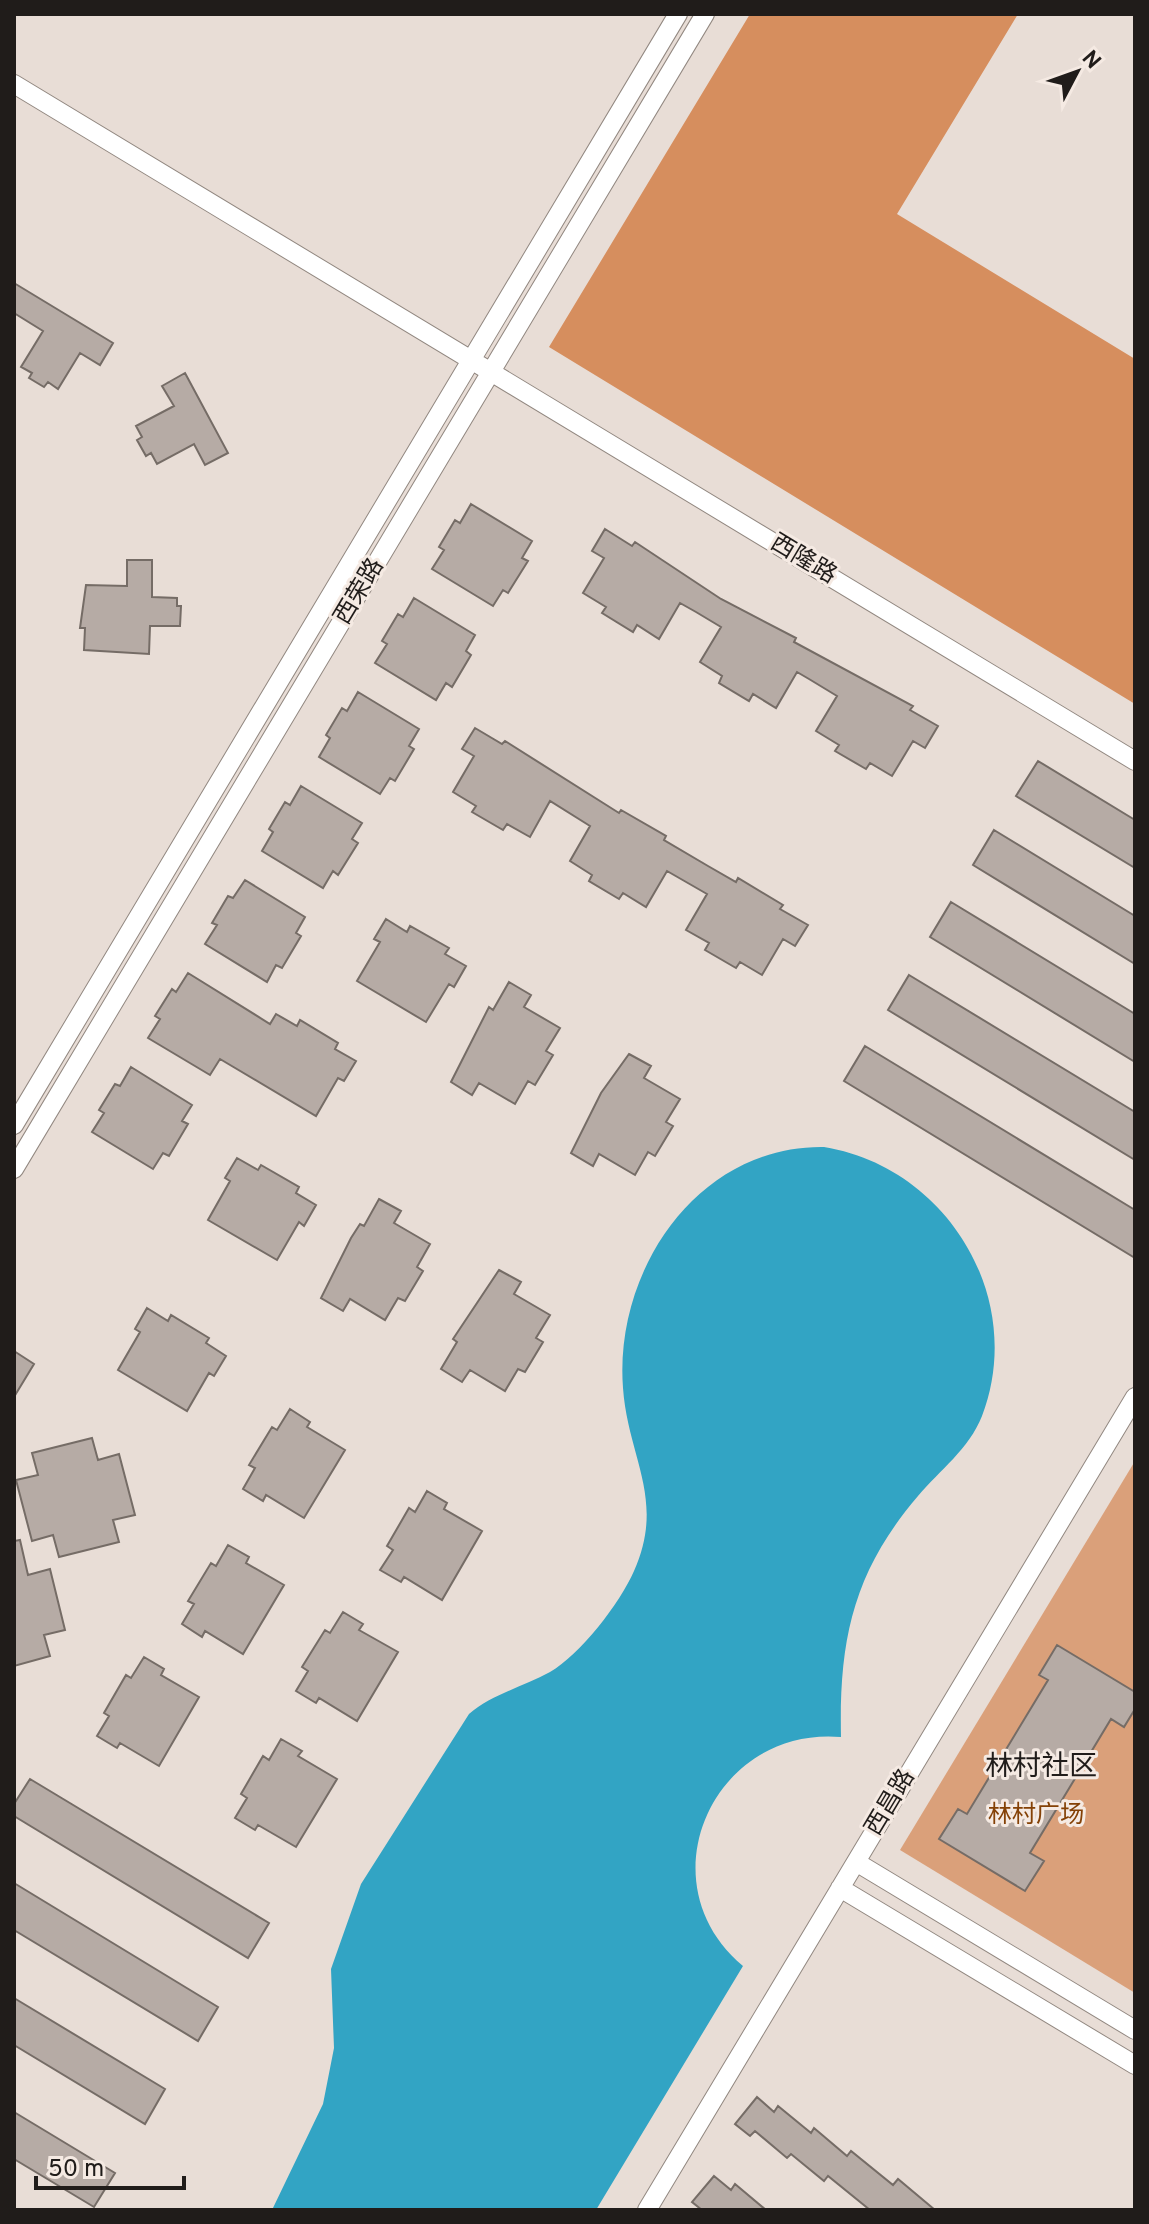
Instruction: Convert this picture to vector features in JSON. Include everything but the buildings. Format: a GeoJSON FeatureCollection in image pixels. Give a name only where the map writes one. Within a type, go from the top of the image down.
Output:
{"type":"FeatureCollection","features":[{"type":"Feature","properties":{"kind":"street","name":"西荣路"},"geometry":{"type":"LineString","coordinates":[[14,1125],[678,14]]}},
{"type":"Feature","properties":{"kind":"street","name":"西荣路"},"geometry":{"type":"LineString","coordinates":[[14,1169],[705,14]]}},
{"type":"Feature","properties":{"kind":"street","name":"西隆路"},"geometry":{"type":"LineString","coordinates":[[14,84],[1135,761]]}},
{"type":"Feature","properties":{"kind":"street","name":"西昌路"},"geometry":{"type":"LineString","coordinates":[[647,2210],[1135,1397]]}},
{"type":"Feature","properties":{"kind":"street"},"geometry":{"type":"LineString","coordinates":[[856,1862],[1135,2030]]}},
{"type":"Feature","properties":{"kind":"street"},"geometry":{"type":"LineString","coordinates":[[840,1888],[1135,2065]]}},
{"type":"Feature","properties":{"kind":"green space","name":"林村广场"},"geometry":{"type":"Polygon","coordinates":[[[1135,1461],[1135,1993],[900,1850],[1135,1461]]]}},
{"type":"Feature","properties":{"kind":"shaded area"},"geometry":{"type":"Polygon","coordinates":[[[750,14],[1018,14],[897,214],[1135,359],[1135,704],[549,347],[750,14]]]}},
{"type":"Feature","properties":{"kind":"water"},"geometry":{"type":"Polygon","coordinates":[[[824,1147],[868,1159],[907,1181],[940,1210],[966,1245],[984,1284],[994,1327],[993,1371],[982,1416],[970,1439],[896,1524],[865,1580],[847,1638],[841,1737],[796,1740],[758,1756],[727,1783],[706,1816],[696,1854],[698,1894],[713,1932],[743,1966],[596,2210],[272,2210],[323,2104],[334,2048],[331,1969],[361,1884],[469,1714],[488,1701],[550,1672],[574,1654],[619,1598],[634,1571],[643,1545],[646,1500],[626,1413],[624,1344],[633,1300],[649,1259],[673,1222],[703,1191],[738,1167],[779,1152],[824,1147]]]}},
{"type":"Feature","properties":{"kind":"district","name":"林村社区"},"geometry":{"type":"Point","coordinates":[1041,1768]}}]}
